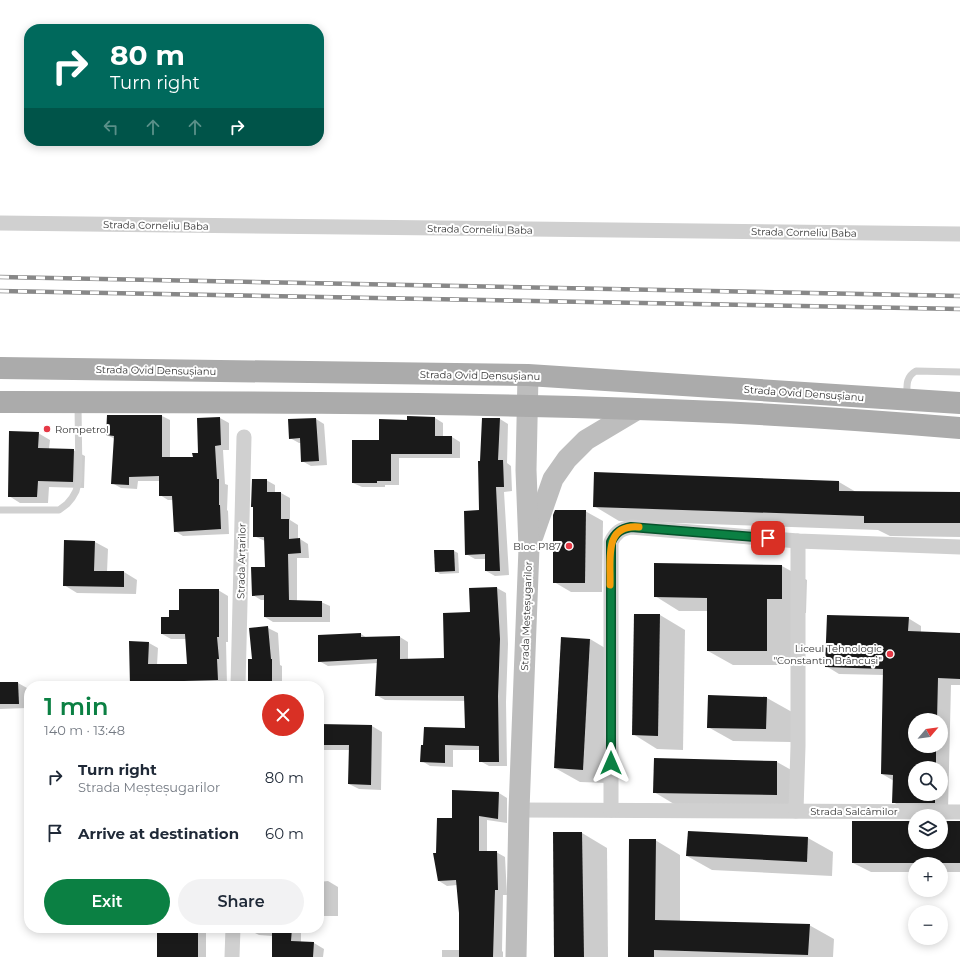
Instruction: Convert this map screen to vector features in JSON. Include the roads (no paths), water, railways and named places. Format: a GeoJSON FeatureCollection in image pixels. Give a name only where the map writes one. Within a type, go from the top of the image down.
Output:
{"type":"FeatureCollection","features":[{"type":"Feature","properties":{"kind":"main road","name":"Strada Ovid Densușianu"},"geometry":{"type":"LineString","coordinates":[[0,368],[528,375],[960,403]]}},
{"type":"Feature","properties":{"kind":"main road","name":"Strada Meșteșugarilor"},"geometry":{"type":"LineString","coordinates":[[516,957],[519,810],[529,548],[526,470],[528,375]]}},
{"type":"Feature","properties":{"kind":"main road"},"geometry":{"type":"LineString","coordinates":[[0,402],[248,402],[528,406],[759,414],[960,428]]}},
{"type":"Feature","properties":{"kind":"main road"},"geometry":{"type":"LineString","coordinates":[[529,548],[553,479],[567,458],[586,440],[638,409]]}},
{"type":"Feature","properties":{"kind":"street","name":"Strada Corneliu Baba"},"geometry":{"type":"LineString","coordinates":[[0,223],[960,234]]}},
{"type":"Feature","properties":{"kind":"street","name":"Strada Arțarilor"},"geometry":{"type":"LineString","coordinates":[[238,681],[244,437]]}},
{"type":"Feature","properties":{"kind":"street"},"geometry":{"type":"LineString","coordinates":[[611,810],[611,542],[615,535],[621,530],[631,527],[798,541],[960,547]]}},
{"type":"Feature","properties":{"kind":"street"},"geometry":{"type":"LineString","coordinates":[[519,810],[796,811],[798,746],[798,541]]}},
{"type":"Feature","properties":{"kind":"street","name":"Strada Salcâmilor"},"geometry":{"type":"LineString","coordinates":[[796,811],[960,812]]}},
{"type":"Feature","properties":{"kind":"street"},"geometry":{"type":"LineString","coordinates":[[232,957],[233,933]]}},
{"type":"Feature","properties":{"kind":"lane"},"geometry":{"type":"LineString","coordinates":[[907,400],[907,381],[916,371],[960,372]]}},
{"type":"Feature","properties":{"kind":"lane"},"geometry":{"type":"LineString","coordinates":[[0,510],[59,510],[72,498],[76,491],[79,479],[78,402]]}},
{"type":"Feature","properties":{"kind":"railway"},"geometry":{"type":"LineString","coordinates":[[0,277],[960,296]]}},
{"type":"Feature","properties":{"kind":"railway"},"geometry":{"type":"LineString","coordinates":[[0,291],[960,309]]}},
{"type":"Feature","properties":{"kind":"place","name":"Rompetrol"},"geometry":{"type":"Point","coordinates":[47,429]}},
{"type":"Feature","properties":{"kind":"place","name":"Bloc P187"},"geometry":{"type":"Point","coordinates":[569,546]}},
{"type":"Feature","properties":{"kind":"place","name":"Liceul Tehnologic \"Constantin Brâncuși\""},"geometry":{"type":"Point","coordinates":[890,654]}}]}
